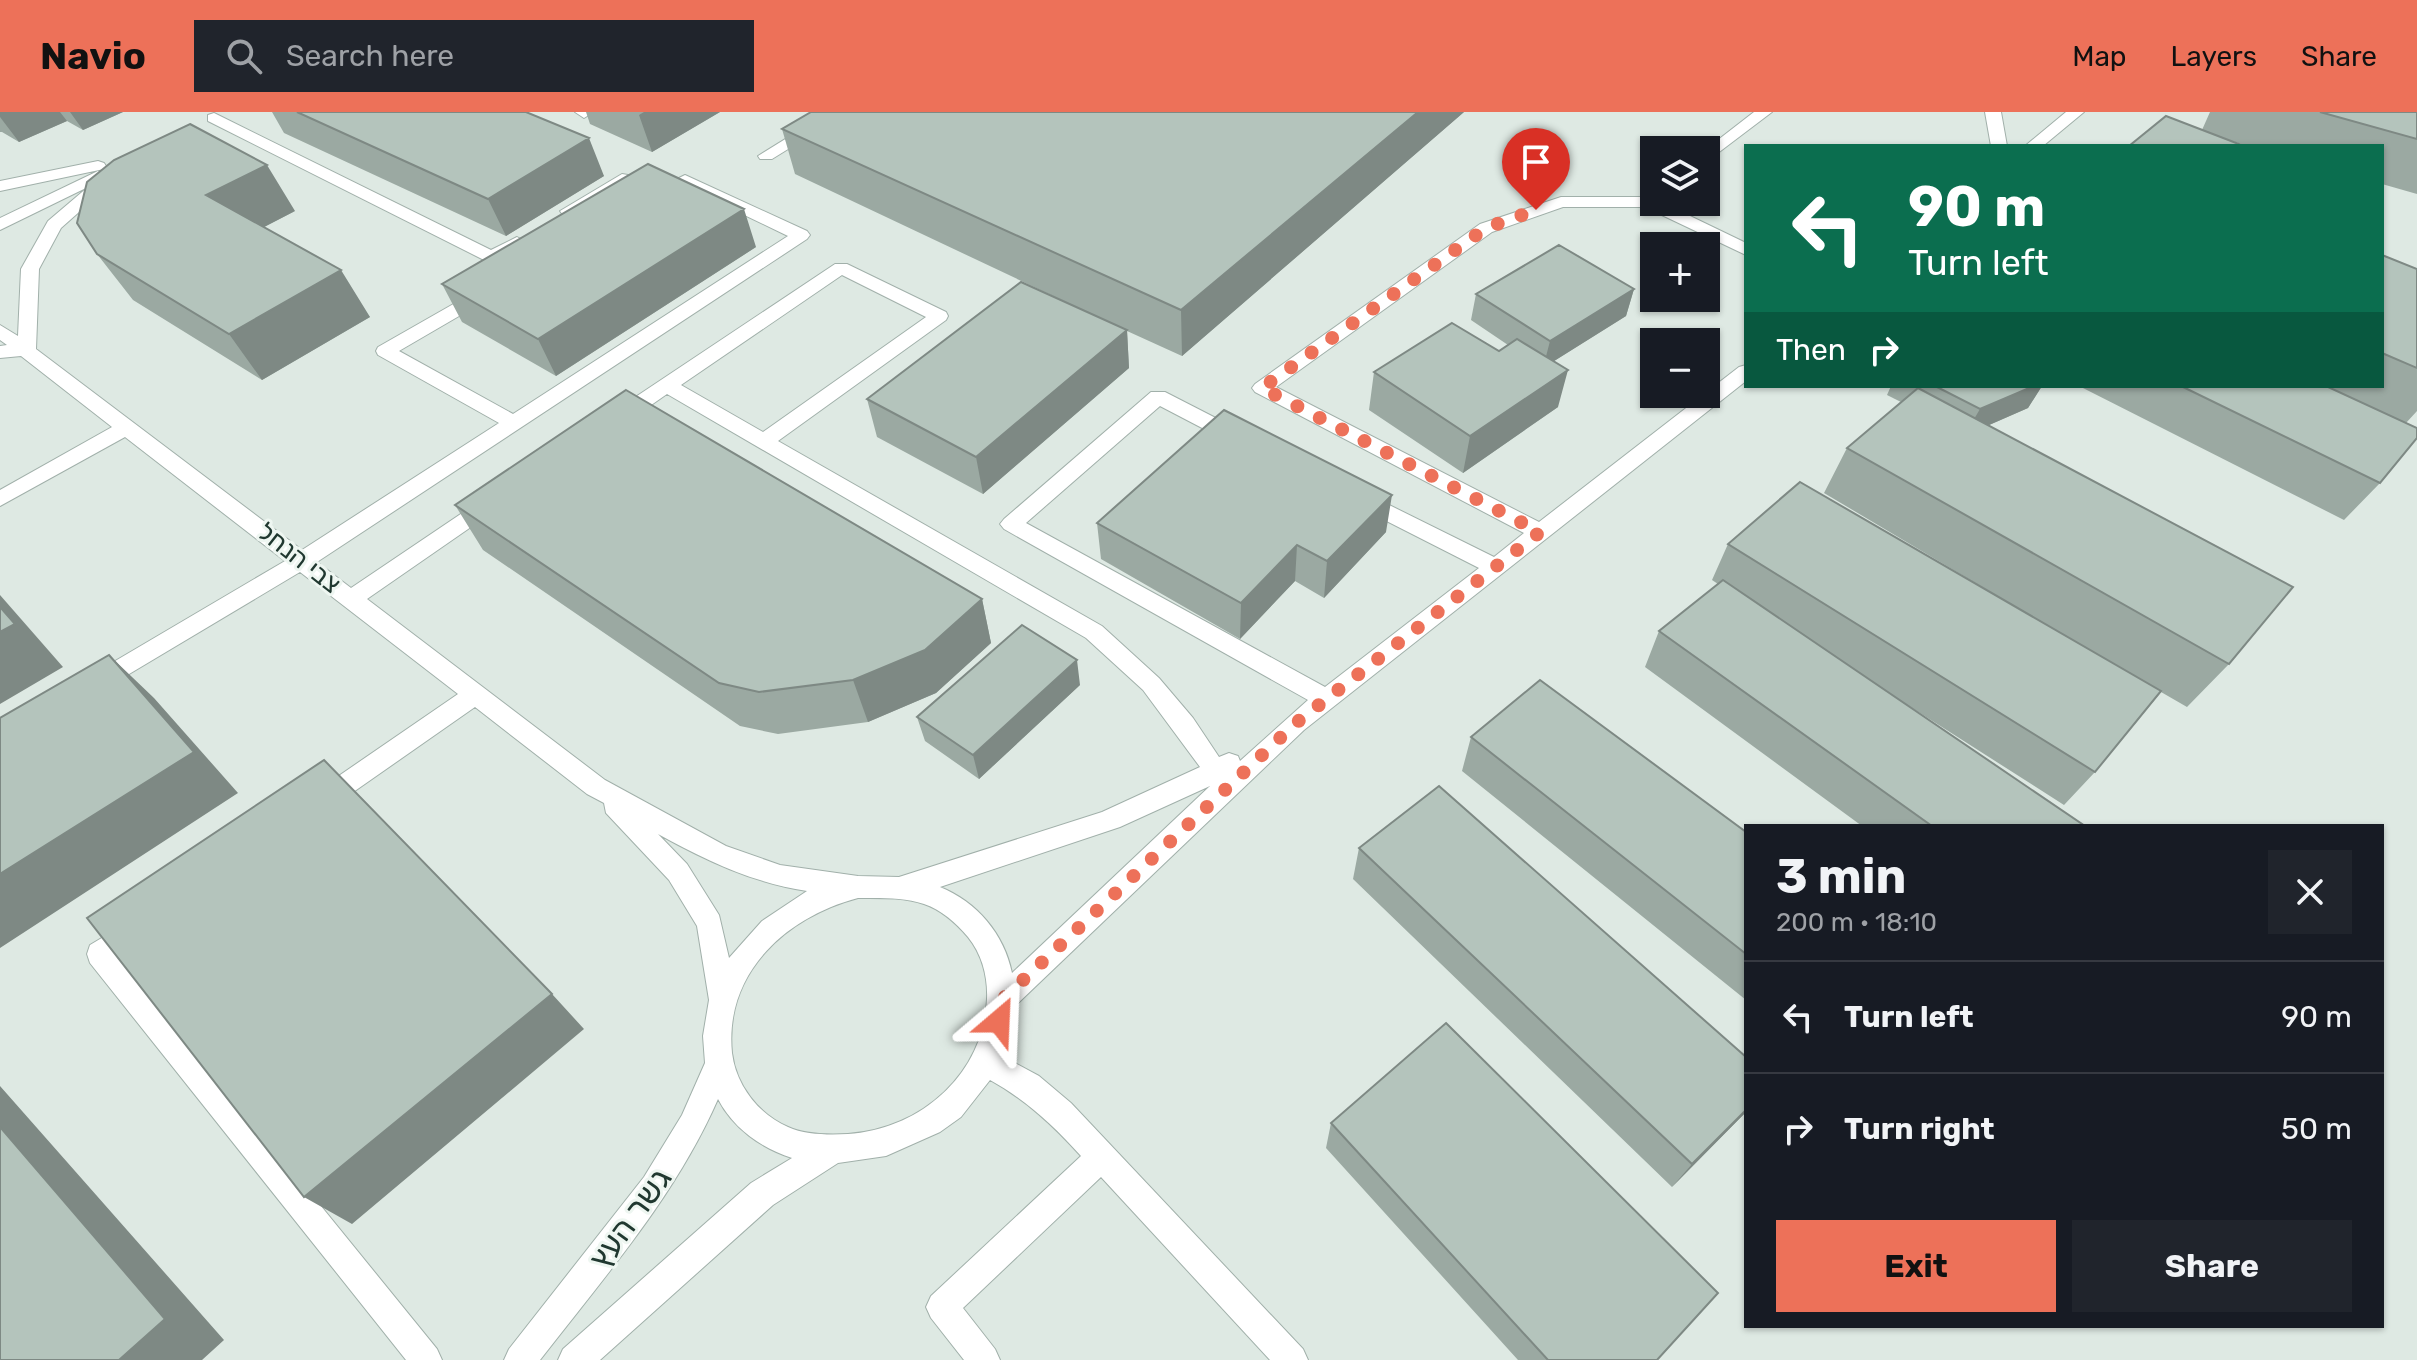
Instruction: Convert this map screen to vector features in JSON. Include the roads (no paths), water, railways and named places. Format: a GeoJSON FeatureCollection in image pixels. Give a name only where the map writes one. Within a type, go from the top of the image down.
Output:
{"type":"FeatureCollection","features":[{"type":"Feature","properties":{"kind":"street"},"geometry":{"type":"LineString","coordinates":[[766,156],[840,112]]}},
{"type":"Feature","properties":{"kind":"street"},"geometry":{"type":"LineString","coordinates":[[1720,146],[1764,112]]}},
{"type":"Feature","properties":{"kind":"street"},"geometry":{"type":"LineString","coordinates":[[1993,112],[1999,144]]}},
{"type":"Feature","properties":{"kind":"street"},"geometry":{"type":"LineString","coordinates":[[2036,144],[2076,112]]}},
{"type":"Feature","properties":{"kind":"street"},"geometry":{"type":"LineString","coordinates":[[213,118],[492,257],[531,234]]}},
{"type":"Feature","properties":{"kind":"street"},"geometry":{"type":"LineString","coordinates":[[0,186],[119,165]]}},
{"type":"Feature","properties":{"kind":"street"},"geometry":{"type":"LineString","coordinates":[[0,225],[119,165]]}},
{"type":"Feature","properties":{"kind":"street"},"geometry":{"type":"LineString","coordinates":[[0,352],[27,350],[30,269],[54,225],[119,165]]}},
{"type":"Feature","properties":{"kind":"street"},"geometry":{"type":"LineString","coordinates":[[557,218],[622,179]]}},
{"type":"Feature","properties":{"kind":"street"},"geometry":{"type":"LineString","coordinates":[[82,691],[302,561],[801,235],[685,180],[644,203]]}},
{"type":"Feature","properties":{"kind":"street"},"geometry":{"type":"LineString","coordinates":[[1540,532],[1262,388],[1486,228],[1561,202],[1640,200]]}},
{"type":"Feature","properties":{"kind":"street"},"geometry":{"type":"LineString","coordinates":[[1681,216],[1744,249]]}},
{"type":"Feature","properties":{"kind":"street"},"geometry":{"type":"LineString","coordinates":[[600,430],[841,268],[939,316],[764,441]]}},
{"type":"Feature","properties":{"kind":"street"},"geometry":{"type":"LineString","coordinates":[[494,289],[385,351],[514,423]]}},
{"type":"Feature","properties":{"kind":"street","name":"צבי הנחל"},"geometry":{"type":"LineString","coordinates":[[0,331],[596,787],[717,854],[780,876],[858,887]]}},
{"type":"Feature","properties":{"kind":"street"},"geometry":{"type":"LineString","coordinates":[[1003,999],[1221,780],[1744,373]]}},
{"type":"Feature","properties":{"kind":"street"},"geometry":{"type":"LineString","coordinates":[[666,385],[1094,632],[1143,672],[1221,780]]}},
{"type":"Feature","properties":{"kind":"street"},"geometry":{"type":"LineString","coordinates":[[1256,447],[1158,397],[1011,524],[1326,699]]}},
{"type":"Feature","properties":{"kind":"street"},"geometry":{"type":"LineString","coordinates":[[0,499],[128,427]]}},
{"type":"Feature","properties":{"kind":"street"},"geometry":{"type":"LineString","coordinates":[[1341,489],[1495,567]]}},
{"type":"Feature","properties":{"kind":"street"},"geometry":{"type":"LineString","coordinates":[[351,599],[508,492]]}},
{"type":"Feature","properties":{"kind":"street"},"geometry":{"type":"LineString","coordinates":[[294,820],[475,695]]}},
{"type":"Feature","properties":{"kind":"street"},"geometry":{"type":"LineString","coordinates":[[902,887],[1043,844],[1221,780]]}},
{"type":"Feature","properties":{"kind":"street","name":"צבי הנחל"},"geometry":{"type":"LineString","coordinates":[[596,787],[678,872],[710,923],[722,998]]}},
{"type":"Feature","properties":{"kind":"street"},"geometry":{"type":"LineString","coordinates":[[858,887],[902,887],[942,899],[974,923],[996,957],[1003,999],[995,1043],[970,1086],[932,1121],[884,1143],[832,1150],[785,1142],[746,1117],[723,1082],[715,1041],[722,998],[743,957],[774,925],[815,900],[858,887]]}},
{"type":"Feature","properties":{"kind":"street"},"geometry":{"type":"LineString","coordinates":[[152,919],[100,954],[426,1360]]}},
{"type":"Feature","properties":{"kind":"street"},"geometry":{"type":"LineString","coordinates":[[984,1061],[1029,1086],[1061,1113],[1292,1360]]}},
{"type":"Feature","properties":{"kind":"street","name":"גשר העץ"},"geometry":{"type":"LineString","coordinates":[[520,1360],[655,1188],[692,1125],[720,1063]]}},
{"type":"Feature","properties":{"kind":"street"},"geometry":{"type":"LineString","coordinates":[[574,1360],[762,1194],[832,1150]]}},
{"type":"Feature","properties":{"kind":"street"},"geometry":{"type":"LineString","coordinates":[[984,1360],[942,1307],[1102,1156]]}}]}
